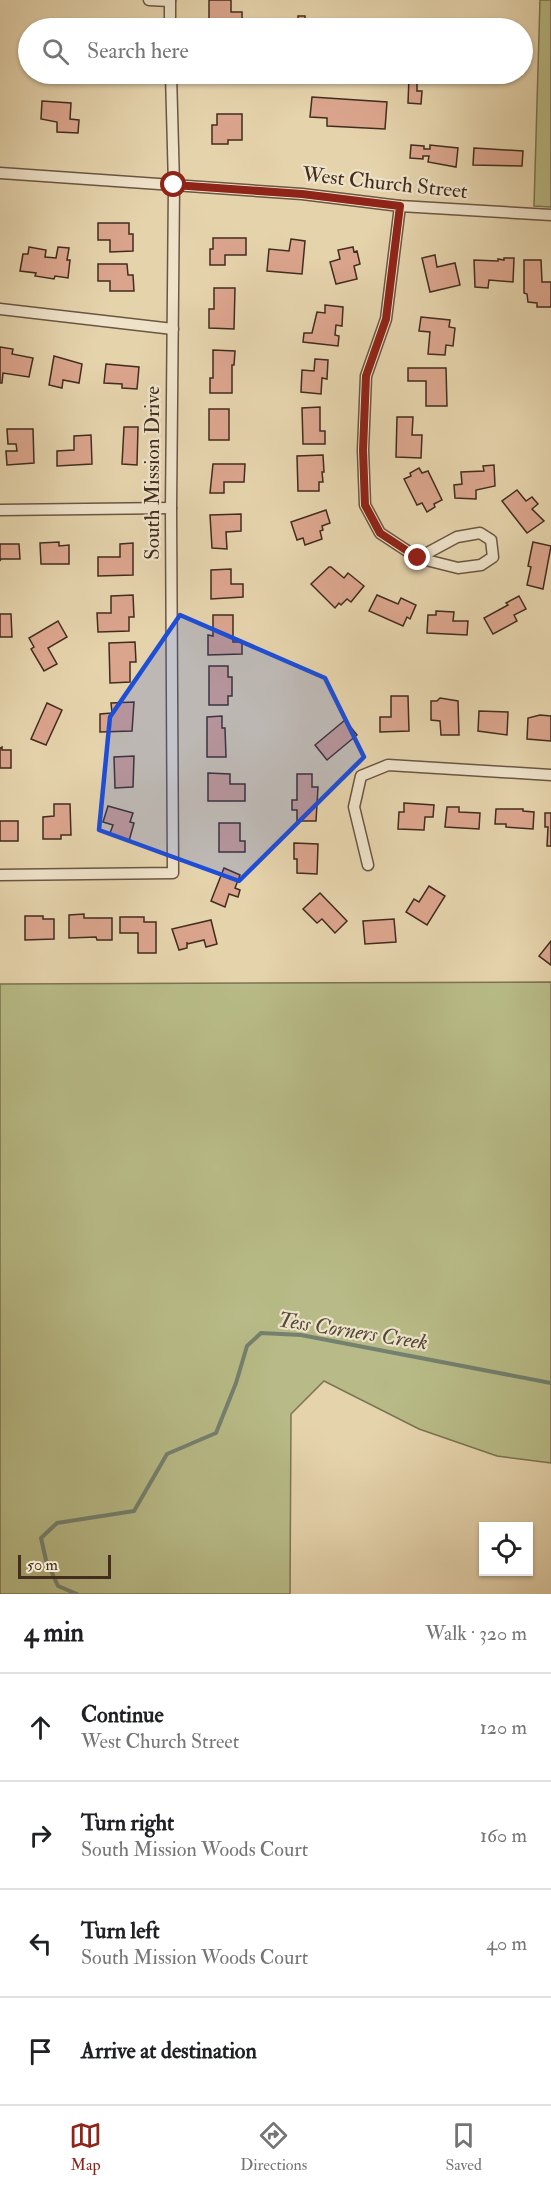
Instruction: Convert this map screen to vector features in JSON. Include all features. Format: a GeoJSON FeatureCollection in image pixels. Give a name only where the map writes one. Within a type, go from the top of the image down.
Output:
{"type":"FeatureCollection","features":[{"type":"Feature","properties":{"kind":"street"},"geometry":{"type":"LineString","coordinates":[[149,0],[170,1],[170,18]]}},
{"type":"Feature","properties":{"kind":"street","name":"South Mission Drive"},"geometry":{"type":"LineString","coordinates":[[0,875],[173,873],[171,508],[174,185],[171,84]]}},
{"type":"Feature","properties":{"kind":"street","name":"West Church Street"},"geometry":{"type":"LineString","coordinates":[[0,173],[302,194],[400,206],[551,215]]}},
{"type":"Feature","properties":{"kind":"street"},"geometry":{"type":"LineString","coordinates":[[400,206],[386,319],[366,376],[363,450],[365,505],[380,533],[418,558],[458,568],[481,565],[493,557],[491,540],[480,533],[458,537],[418,558]]}},
{"type":"Feature","properties":{"kind":"street"},"geometry":{"type":"LineString","coordinates":[[0,309],[173,329]]}},
{"type":"Feature","properties":{"kind":"street"},"geometry":{"type":"LineString","coordinates":[[0,510],[171,508]]}},
{"type":"Feature","properties":{"kind":"street"},"geometry":{"type":"LineString","coordinates":[[368,864],[354,807],[361,776],[388,765],[551,775]]}},
{"type":"Feature","properties":{"kind":"highlighted area"},"geometry":{"type":"Polygon","coordinates":[[[180,615],[325,678],[364,757],[239,881],[99,830],[110,717],[180,615]]]}},
{"type":"Feature","properties":{"kind":"green space"},"geometry":{"type":"Polygon","coordinates":[[[540,0],[551,0],[551,207],[534,206],[540,0]]]}},
{"type":"Feature","properties":{"kind":"green space"},"geometry":{"type":"Polygon","coordinates":[[[551,982],[551,1463],[497,1456],[419,1429],[324,1381],[291,1414],[290,1594],[0,1594],[0,984],[551,982]]]}},
{"type":"Feature","properties":{"kind":"building"},"geometry":{"type":"Polygon","coordinates":[[[209,0],[231,0],[231,12],[242,12],[242,18],[209,18],[209,0]]]}},
{"type":"Feature","properties":{"kind":"building"},"geometry":{"type":"Polygon","coordinates":[[[409,84],[417,84],[417,91],[422,91],[421,104],[408,103],[409,84]]]}},
{"type":"Feature","properties":{"kind":"building"},"geometry":{"type":"Polygon","coordinates":[[[312,97],[387,102],[385,129],[327,126],[327,118],[310,117],[312,97]]]}},
{"type":"Feature","properties":{"kind":"building"},"geometry":{"type":"Polygon","coordinates":[[[42,101],[71,103],[70,119],[79,120],[78,133],[57,132],[57,122],[41,119],[42,101]]]}},
{"type":"Feature","properties":{"kind":"building"},"geometry":{"type":"Polygon","coordinates":[[[217,114],[242,114],[242,140],[228,140],[228,144],[212,144],[212,125],[217,125],[217,114]]]}},
{"type":"Feature","properties":{"kind":"building"},"geometry":{"type":"Polygon","coordinates":[[[411,145],[424,146],[424,149],[430,149],[430,145],[458,148],[456,167],[428,162],[429,156],[423,156],[423,159],[410,158],[411,145]]]}},
{"type":"Feature","properties":{"kind":"building"},"geometry":{"type":"Polygon","coordinates":[[[474,148],[523,151],[522,166],[473,165],[474,148]]]}},
{"type":"Feature","properties":{"kind":"building"},"geometry":{"type":"Polygon","coordinates":[[[98,223],[129,223],[129,234],[133,234],[133,251],[110,252],[110,240],[98,240],[98,223]]]}},
{"type":"Feature","properties":{"kind":"building"},"geometry":{"type":"Polygon","coordinates":[[[213,238],[246,238],[246,255],[225,255],[225,265],[210,265],[213,238]]]}},
{"type":"Feature","properties":{"kind":"building"},"geometry":{"type":"Polygon","coordinates":[[[291,239],[305,241],[302,274],[267,271],[269,249],[289,251],[291,239]]]}},
{"type":"Feature","properties":{"kind":"building"},"geometry":{"type":"Polygon","coordinates":[[[29,247],[46,250],[45,257],[56,258],[58,247],[69,248],[68,278],[55,276],[54,279],[20,271],[23,254],[28,254],[29,247]]]}},
{"type":"Feature","properties":{"kind":"building"},"geometry":{"type":"Polygon","coordinates":[[[353,247],[354,252],[357,251],[360,264],[354,266],[357,279],[336,284],[330,262],[340,259],[338,250],[353,247]]]}},
{"type":"Feature","properties":{"kind":"building"},"geometry":{"type":"Polygon","coordinates":[[[435,255],[437,267],[455,263],[460,285],[430,292],[422,258],[435,255]]]}},
{"type":"Feature","properties":{"kind":"building"},"geometry":{"type":"Polygon","coordinates":[[[504,258],[514,258],[513,282],[489,280],[488,288],[475,287],[474,260],[498,261],[504,258]]]}},
{"type":"Feature","properties":{"kind":"building"},"geometry":{"type":"Polygon","coordinates":[[[524,260],[541,260],[542,282],[551,282],[551,307],[537,307],[537,303],[528,302],[527,294],[524,293],[524,260]]]}},
{"type":"Feature","properties":{"kind":"building"},"geometry":{"type":"Polygon","coordinates":[[[98,264],[127,264],[128,275],[133,275],[134,291],[110,291],[110,281],[98,281],[98,264]]]}},
{"type":"Feature","properties":{"kind":"building"},"geometry":{"type":"Polygon","coordinates":[[[214,288],[235,288],[234,329],[209,328],[209,309],[214,309],[214,288]]]}},
{"type":"Feature","properties":{"kind":"building"},"geometry":{"type":"Polygon","coordinates":[[[325,305],[343,307],[342,326],[336,325],[335,335],[339,336],[338,346],[303,342],[304,333],[312,333],[317,312],[325,313],[325,305]]]}},
{"type":"Feature","properties":{"kind":"building"},"geometry":{"type":"Polygon","coordinates":[[[421,317],[450,320],[449,327],[455,328],[453,346],[446,345],[445,355],[428,354],[430,332],[419,331],[421,317]]]}},
{"type":"Feature","properties":{"kind":"building"},"geometry":{"type":"Polygon","coordinates":[[[0,347],[13,349],[12,354],[33,358],[29,377],[3,373],[2,383],[0,383],[0,347]]]}},
{"type":"Feature","properties":{"kind":"building"},"geometry":{"type":"Polygon","coordinates":[[[213,350],[235,351],[234,365],[232,365],[232,393],[210,393],[210,378],[213,378],[213,350]]]}},
{"type":"Feature","properties":{"kind":"building"},"geometry":{"type":"Polygon","coordinates":[[[54,356],[82,364],[79,383],[63,380],[62,388],[49,385],[54,356]]]}},
{"type":"Feature","properties":{"kind":"building"},"geometry":{"type":"Polygon","coordinates":[[[315,359],[328,360],[327,379],[322,378],[321,394],[301,392],[302,370],[314,371],[315,359]]]}},
{"type":"Feature","properties":{"kind":"building"},"geometry":{"type":"Polygon","coordinates":[[[106,364],[139,367],[137,389],[122,388],[122,384],[104,383],[106,364]]]}},
{"type":"Feature","properties":{"kind":"building"},"geometry":{"type":"Polygon","coordinates":[[[408,368],[446,368],[447,406],[426,406],[426,381],[408,381],[408,368]]]}},
{"type":"Feature","properties":{"kind":"building"},"geometry":{"type":"Polygon","coordinates":[[[320,407],[320,431],[325,431],[325,444],[303,444],[302,408],[320,407]]]}},
{"type":"Feature","properties":{"kind":"building"},"geometry":{"type":"Polygon","coordinates":[[[209,409],[229,409],[229,440],[209,440],[209,409]]]}},
{"type":"Feature","properties":{"kind":"building"},"geometry":{"type":"Polygon","coordinates":[[[397,417],[413,417],[412,435],[422,435],[421,458],[396,457],[397,417]]]}},
{"type":"Feature","properties":{"kind":"building"},"geometry":{"type":"Polygon","coordinates":[[[124,427],[138,427],[137,465],[122,464],[124,427]]]}},
{"type":"Feature","properties":{"kind":"building"},"geometry":{"type":"Polygon","coordinates":[[[7,429],[33,429],[34,463],[7,465],[6,451],[17,451],[16,444],[8,444],[7,429]]]}},
{"type":"Feature","properties":{"kind":"building"},"geometry":{"type":"Polygon","coordinates":[[[91,435],[92,464],[57,466],[57,451],[74,450],[74,436],[91,435]]]}},
{"type":"Feature","properties":{"kind":"building"},"geometry":{"type":"Polygon","coordinates":[[[323,455],[323,482],[319,482],[319,491],[298,491],[297,456],[323,455]]]}},
{"type":"Feature","properties":{"kind":"building"},"geometry":{"type":"Polygon","coordinates":[[[213,464],[245,464],[244,482],[224,482],[224,493],[210,493],[213,464]]]}},
{"type":"Feature","properties":{"kind":"building"},"geometry":{"type":"Polygon","coordinates":[[[494,465],[495,486],[476,490],[476,499],[455,498],[454,485],[462,484],[461,472],[484,471],[483,466],[494,465]]]}},
{"type":"Feature","properties":{"kind":"building"},"geometry":{"type":"Polygon","coordinates":[[[419,468],[422,473],[428,471],[442,500],[434,504],[435,507],[427,512],[422,503],[417,505],[404,479],[419,468]]]}},
{"type":"Feature","properties":{"kind":"building"},"geometry":{"type":"Polygon","coordinates":[[[517,490],[526,501],[532,497],[538,504],[532,509],[544,521],[527,533],[502,501],[517,490]]]}},
{"type":"Feature","properties":{"kind":"building"},"geometry":{"type":"Polygon","coordinates":[[[326,510],[330,523],[322,526],[323,530],[320,531],[322,539],[305,545],[303,538],[297,540],[291,522],[326,510]]]}},
{"type":"Feature","properties":{"kind":"building"},"geometry":{"type":"Polygon","coordinates":[[[241,514],[241,531],[226,532],[227,549],[212,548],[210,515],[241,514]]]}},
{"type":"Feature","properties":{"kind":"building"},"geometry":{"type":"Polygon","coordinates":[[[59,542],[59,546],[69,545],[69,564],[41,564],[40,543],[59,542]]]}},
{"type":"Feature","properties":{"kind":"building"},"geometry":{"type":"Polygon","coordinates":[[[533,542],[551,546],[543,589],[527,585],[533,542]]]}},
{"type":"Feature","properties":{"kind":"building"},"geometry":{"type":"Polygon","coordinates":[[[133,543],[133,575],[98,576],[98,557],[120,557],[120,544],[133,543]]]}},
{"type":"Feature","properties":{"kind":"building"},"geometry":{"type":"Polygon","coordinates":[[[0,544],[19,544],[20,559],[1,559],[0,561],[0,544]]]}},
{"type":"Feature","properties":{"kind":"building"},"geometry":{"type":"Polygon","coordinates":[[[329,567],[344,578],[348,573],[364,586],[351,602],[347,599],[335,608],[311,584],[329,567]]]}},
{"type":"Feature","properties":{"kind":"building"},"geometry":{"type":"Polygon","coordinates":[[[231,569],[231,584],[243,584],[243,597],[211,599],[211,570],[231,569]]]}},
{"type":"Feature","properties":{"kind":"building"},"geometry":{"type":"Polygon","coordinates":[[[133,595],[134,617],[129,617],[129,631],[98,632],[97,613],[111,613],[111,596],[133,595]]]}},
{"type":"Feature","properties":{"kind":"building"},"geometry":{"type":"Polygon","coordinates":[[[377,595],[398,604],[401,598],[416,605],[410,619],[407,617],[403,626],[369,611],[377,595]]]}},
{"type":"Feature","properties":{"kind":"building"},"geometry":{"type":"Polygon","coordinates":[[[519,596],[526,609],[514,615],[517,621],[493,634],[484,618],[519,596]]]}},
{"type":"Feature","properties":{"kind":"building"},"geometry":{"type":"Polygon","coordinates":[[[436,611],[454,612],[453,621],[468,621],[467,635],[427,633],[428,615],[436,615],[436,611]]]}},
{"type":"Feature","properties":{"kind":"building"},"geometry":{"type":"Polygon","coordinates":[[[0,614],[11,614],[12,637],[0,637],[0,614]]]}},
{"type":"Feature","properties":{"kind":"building"},"geometry":{"type":"Polygon","coordinates":[[[213,615],[233,615],[233,642],[242,642],[242,654],[208,655],[208,635],[213,636],[213,615]]]}},
{"type":"Feature","properties":{"kind":"building"},"geometry":{"type":"Polygon","coordinates":[[[58,621],[67,637],[48,648],[57,664],[44,671],[31,649],[34,647],[29,638],[58,621]]]}},
{"type":"Feature","properties":{"kind":"building"},"geometry":{"type":"Polygon","coordinates":[[[135,642],[136,662],[130,662],[130,682],[110,683],[109,643],[135,642]]]}},
{"type":"Feature","properties":{"kind":"building"},"geometry":{"type":"Polygon","coordinates":[[[209,666],[228,666],[228,677],[232,677],[232,696],[228,696],[228,705],[209,705],[209,666]]]}},
{"type":"Feature","properties":{"kind":"building"},"geometry":{"type":"Polygon","coordinates":[[[391,696],[408,696],[409,731],[380,732],[380,717],[391,717],[391,696]]]}},
{"type":"Feature","properties":{"kind":"building"},"geometry":{"type":"Polygon","coordinates":[[[440,698],[458,701],[459,735],[441,735],[440,721],[431,720],[431,701],[437,701],[440,698]]]}},
{"type":"Feature","properties":{"kind":"building"},"geometry":{"type":"Polygon","coordinates":[[[134,702],[132,731],[100,732],[100,714],[112,713],[111,703],[134,702]]]}},
{"type":"Feature","properties":{"kind":"building"},"geometry":{"type":"Polygon","coordinates":[[[47,703],[62,710],[46,745],[31,739],[47,703]]]}},
{"type":"Feature","properties":{"kind":"building"},"geometry":{"type":"Polygon","coordinates":[[[479,711],[508,712],[507,735],[478,731],[479,711]]]}},
{"type":"Feature","properties":{"kind":"building"},"geometry":{"type":"Polygon","coordinates":[[[540,715],[551,716],[551,741],[527,739],[528,718],[540,715]]]}},
{"type":"Feature","properties":{"kind":"building"},"geometry":{"type":"Polygon","coordinates":[[[222,716],[222,728],[225,728],[226,757],[207,757],[207,717],[222,716]]]}},
{"type":"Feature","properties":{"kind":"building"},"geometry":{"type":"Polygon","coordinates":[[[345,720],[357,735],[327,760],[315,745],[345,720]]]}},
{"type":"Feature","properties":{"kind":"building"},"geometry":{"type":"Polygon","coordinates":[[[2,747],[2,750],[11,750],[11,768],[0,768],[0,748],[2,747]]]}},
{"type":"Feature","properties":{"kind":"building"},"geometry":{"type":"Polygon","coordinates":[[[134,756],[133,787],[115,788],[114,757],[134,756]]]}},
{"type":"Feature","properties":{"kind":"building"},"geometry":{"type":"Polygon","coordinates":[[[208,773],[230,774],[230,784],[245,784],[245,801],[208,801],[208,773]]]}},
{"type":"Feature","properties":{"kind":"building"},"geometry":{"type":"Polygon","coordinates":[[[297,774],[312,774],[312,787],[318,787],[316,821],[297,821],[297,810],[292,810],[292,800],[297,800],[297,774]]]}},
{"type":"Feature","properties":{"kind":"building"},"geometry":{"type":"Polygon","coordinates":[[[404,803],[434,805],[433,817],[425,817],[424,830],[398,829],[399,812],[404,812],[404,803]]]}},
{"type":"Feature","properties":{"kind":"building"},"geometry":{"type":"Polygon","coordinates":[[[54,804],[70,804],[71,835],[61,835],[61,839],[43,839],[43,817],[54,816],[54,804]]]}},
{"type":"Feature","properties":{"kind":"building"},"geometry":{"type":"Polygon","coordinates":[[[108,806],[133,813],[130,822],[134,823],[129,841],[110,833],[113,825],[103,822],[108,806]]]}},
{"type":"Feature","properties":{"kind":"building"},"geometry":{"type":"Polygon","coordinates":[[[447,807],[459,807],[459,812],[480,813],[479,829],[445,827],[447,807]]]}},
{"type":"Feature","properties":{"kind":"building"},"geometry":{"type":"Polygon","coordinates":[[[496,809],[523,809],[523,811],[534,812],[533,829],[495,824],[496,809]]]}},
{"type":"Feature","properties":{"kind":"building"},"geometry":{"type":"Polygon","coordinates":[[[545,813],[551,813],[551,846],[547,846],[548,827],[545,827],[545,813]]]}},
{"type":"Feature","properties":{"kind":"building"},"geometry":{"type":"Polygon","coordinates":[[[0,821],[18,821],[18,841],[0,841],[0,821]]]}},
{"type":"Feature","properties":{"kind":"building"},"geometry":{"type":"Polygon","coordinates":[[[219,823],[240,823],[240,841],[245,841],[245,852],[219,852],[219,823]]]}},
{"type":"Feature","properties":{"kind":"building"},"geometry":{"type":"Polygon","coordinates":[[[294,843],[318,844],[317,874],[297,873],[294,843]]]}},
{"type":"Feature","properties":{"kind":"building"},"geometry":{"type":"Polygon","coordinates":[[[224,868],[240,875],[235,888],[240,890],[238,897],[229,894],[225,907],[211,901],[224,868]]]}},
{"type":"Feature","properties":{"kind":"building"},"geometry":{"type":"Polygon","coordinates":[[[429,886],[445,896],[427,925],[406,912],[414,899],[419,902],[429,886]]]}},
{"type":"Feature","properties":{"kind":"building"},"geometry":{"type":"Polygon","coordinates":[[[320,893],[347,921],[335,933],[322,919],[317,923],[303,909],[320,893]]]}},
{"type":"Feature","properties":{"kind":"building"},"geometry":{"type":"Polygon","coordinates":[[[84,914],[84,918],[112,918],[112,940],[97,940],[96,937],[69,938],[69,915],[84,914]]]}},
{"type":"Feature","properties":{"kind":"building"},"geometry":{"type":"Polygon","coordinates":[[[25,916],[43,916],[43,919],[54,919],[54,939],[25,940],[25,916]]]}},
{"type":"Feature","properties":{"kind":"building"},"geometry":{"type":"Polygon","coordinates":[[[120,917],[144,917],[144,922],[156,922],[156,953],[138,953],[138,933],[120,933],[120,917]]]}},
{"type":"Feature","properties":{"kind":"building"},"geometry":{"type":"Polygon","coordinates":[[[394,919],[396,942],[365,944],[363,921],[394,919]]]}},
{"type":"Feature","properties":{"kind":"building"},"geometry":{"type":"Polygon","coordinates":[[[211,920],[217,944],[206,947],[204,940],[187,944],[187,948],[179,950],[172,929],[211,920]]]}},
{"type":"Feature","properties":{"kind":"building"},"geometry":{"type":"Polygon","coordinates":[[[551,941],[551,965],[539,956],[551,941]]]}},
{"type":"Feature","properties":{"kind":"waterway","name":"Tess Corners Creek"},"geometry":{"type":"LineString","coordinates":[[77,1594],[58,1586],[46,1560],[41,1538],[57,1523],[134,1511],[167,1454],[216,1433],[236,1383],[247,1346],[261,1333],[301,1335],[551,1383]]}},
{"type":"Feature","properties":{"kind":"route"},"geometry":{"type":"LineString","coordinates":[[174,185],[302,194],[400,206],[386,319],[366,376],[363,450],[365,505],[380,533],[418,558]]}}]}
